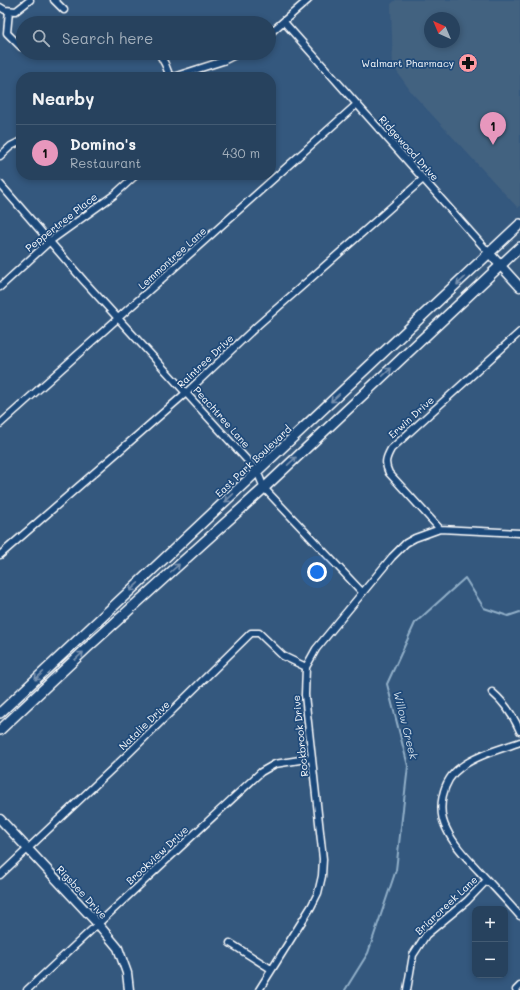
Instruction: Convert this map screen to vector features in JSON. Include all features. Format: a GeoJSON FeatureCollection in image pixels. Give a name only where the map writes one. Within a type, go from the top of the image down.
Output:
{"type":"FeatureCollection","features":[{"type":"Feature","properties":{"kind":"main road","name":"East Park Boulevard"},"geometry":{"type":"LineString","coordinates":[[0,713],[490,254],[520,224]]}},
{"type":"Feature","properties":{"kind":"main road"},"geometry":{"type":"LineString","coordinates":[[0,730],[87,648],[264,488],[520,247]]}},
{"type":"Feature","properties":{"kind":"street"},"geometry":{"type":"LineString","coordinates":[[0,7],[9,11],[19,9],[30,0]]}},
{"type":"Feature","properties":{"kind":"street"},"geometry":{"type":"LineString","coordinates":[[54,0],[64,10]]}},
{"type":"Feature","properties":{"kind":"street"},"geometry":{"type":"LineString","coordinates":[[276,28],[308,0]]}},
{"type":"Feature","properties":{"kind":"street"},"geometry":{"type":"LineString","coordinates":[[9,11],[8,33],[16,41]]}},
{"type":"Feature","properties":{"kind":"street","name":"Ridgewood Drive"},"geometry":{"type":"LineString","coordinates":[[284,22],[520,287]]}},
{"type":"Feature","properties":{"kind":"street"},"geometry":{"type":"LineString","coordinates":[[163,60],[168,72]]}},
{"type":"Feature","properties":{"kind":"street"},"geometry":{"type":"LineString","coordinates":[[189,72],[225,60]]}},
{"type":"Feature","properties":{"kind":"street","name":"Lemmontree Lane"},"geometry":{"type":"LineString","coordinates":[[276,177],[357,104]]}},
{"type":"Feature","properties":{"kind":"street"},"geometry":{"type":"LineString","coordinates":[[0,156],[16,144]]}},
{"type":"Feature","properties":{"kind":"street","name":"Raintree Drive"},"geometry":{"type":"LineString","coordinates":[[0,555],[187,392],[258,325],[423,179]]}},
{"type":"Feature","properties":{"kind":"street","name":"Peppertree Place"},"geometry":{"type":"LineString","coordinates":[[0,286],[50,241],[114,195],[130,180]]}},
{"type":"Feature","properties":{"kind":"street","name":"Lemmontree Lane"},"geometry":{"type":"LineString","coordinates":[[0,424],[120,319],[273,180]]}},
{"type":"Feature","properties":{"kind":"street","name":"Peachtree Lane"},"geometry":{"type":"LineString","coordinates":[[0,184],[257,471],[264,488],[362,592]]}},
{"type":"Feature","properties":{"kind":"street","name":"Erwin Drive"},"geometry":{"type":"LineString","coordinates":[[440,529],[390,473],[386,466],[386,457],[391,449],[520,332]]}},
{"type":"Feature","properties":{"kind":"street"},"geometry":{"type":"LineString","coordinates":[[306,667],[327,634],[406,542],[424,533],[440,529],[520,533]]}},
{"type":"Feature","properties":{"kind":"street","name":"Natalie Drive"},"geometry":{"type":"LineString","coordinates":[[0,875],[134,749],[251,633],[259,633],[283,656],[306,667]]}},
{"type":"Feature","properties":{"kind":"street","name":"Rockbrook Drive"},"geometry":{"type":"LineString","coordinates":[[259,990],[311,908],[322,876],[323,858],[305,695],[306,667]]}},
{"type":"Feature","properties":{"kind":"street"},"geometry":{"type":"LineString","coordinates":[[492,692],[504,702],[520,731]]}},
{"type":"Feature","properties":{"kind":"street"},"geometry":{"type":"LineString","coordinates":[[520,742],[468,762],[453,773],[444,789],[442,807],[442,818],[452,840],[520,916]]}},
{"type":"Feature","properties":{"kind":"street","name":"Brookview Drive"},"geometry":{"type":"LineString","coordinates":[[27,990],[261,772],[275,764],[312,758]]}},
{"type":"Feature","properties":{"kind":"street","name":"Rigsbee Drive"},"geometry":{"type":"LineString","coordinates":[[0,819],[98,924],[118,948],[123,958],[127,973],[129,990]]}},
{"type":"Feature","properties":{"kind":"street","name":"Briarcreek Lane"},"geometry":{"type":"LineString","coordinates":[[407,990],[413,955],[426,935],[467,901],[487,880]]}},
{"type":"Feature","properties":{"kind":"street"},"geometry":{"type":"LineString","coordinates":[[230,943],[271,969]]}},
{"type":"Feature","properties":{"kind":"street"},"geometry":{"type":"LineString","coordinates":[[516,990],[520,986]]}},
{"type":"Feature","properties":{"kind":"shaded area"},"geometry":{"type":"Polygon","coordinates":[[[396,0],[520,0],[520,206],[518,208],[412,93],[393,66],[391,4],[396,0]]]}},
{"type":"Feature","properties":{"kind":"waterway","name":"Willow Creek"},"geometry":{"type":"LineString","coordinates":[[345,990],[368,953],[396,870],[408,766],[387,684],[415,623],[465,578],[484,608],[508,616],[520,612]]}},
{"type":"Feature","properties":{"kind":"place","name":"Walmart Pharmacy"},"geometry":{"type":"Point","coordinates":[468,63]}},
{"type":"Feature","properties":{"kind":"place","name":"Domino's"},"geometry":{"type":"Point","coordinates":[493,145]}}]}
